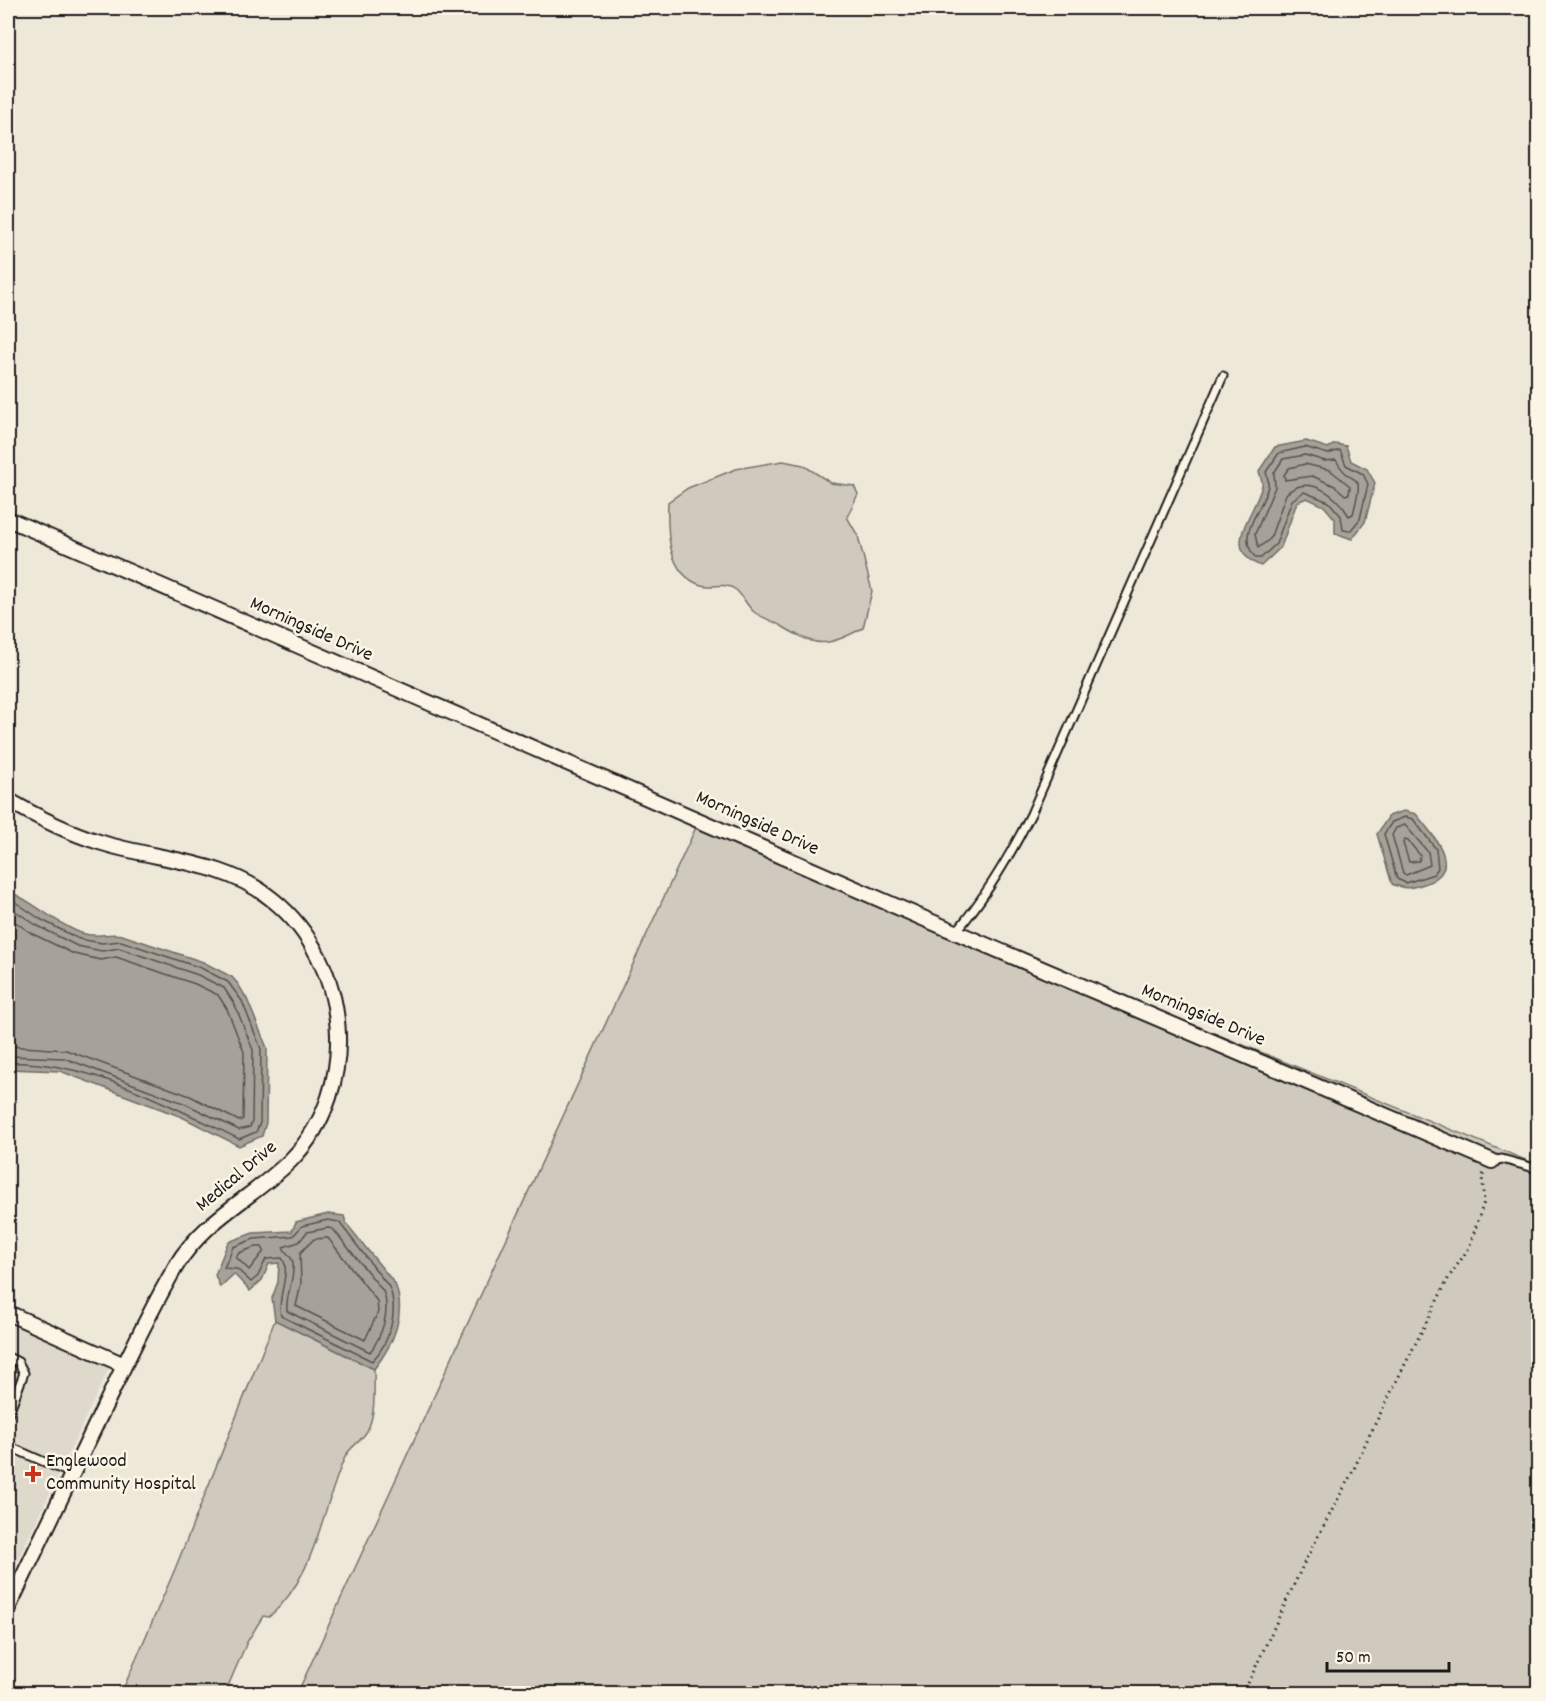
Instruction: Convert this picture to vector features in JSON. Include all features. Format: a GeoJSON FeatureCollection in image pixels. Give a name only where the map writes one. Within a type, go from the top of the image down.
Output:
{"type":"FeatureCollection","features":[{"type":"Feature","properties":{"kind":"street","name":"Morningside Drive"},"geometry":{"type":"LineString","coordinates":[[8,519],[956,932],[1492,1161]]}},
{"type":"Feature","properties":{"kind":"street","name":"Medical Drive"},"geometry":{"type":"LineString","coordinates":[[8,800],[66,830],[100,843],[202,864],[227,873],[260,890],[291,917],[311,943],[327,974],[336,1005],[338,1040],[334,1075],[325,1106],[310,1134],[291,1159],[222,1213],[177,1263],[124,1365],[9,1600]]}},
{"type":"Feature","properties":{"kind":"street"},"geometry":{"type":"LineString","coordinates":[[8,1313],[124,1365]]}},
{"type":"Feature","properties":{"kind":"lane"},"geometry":{"type":"LineString","coordinates":[[956,932],[982,900],[1008,860],[1031,814],[1223,376]]}},
{"type":"Feature","properties":{"kind":"lane"},"geometry":{"type":"LineString","coordinates":[[1492,1161],[1502,1159],[1539,1169]]}},
{"type":"Feature","properties":{"kind":"lane"},"geometry":{"type":"LineString","coordinates":[[8,1357],[18,1362],[24,1373],[8,1415]]}},
{"type":"Feature","properties":{"kind":"lane"},"geometry":{"type":"LineString","coordinates":[[8,1446],[72,1474]]}},
{"type":"Feature","properties":{"kind":"path"},"geometry":{"type":"LineString","coordinates":[[1243,1694],[1306,1559],[1353,1471],[1449,1277],[1469,1248],[1484,1202],[1482,1176],[1492,1161]]}},
{"type":"Feature","properties":{"kind":"shaded area"},"geometry":{"type":"Polygon","coordinates":[[[783,461],[803,465],[831,483],[854,486],[858,494],[847,517],[858,536],[872,591],[863,628],[831,642],[814,642],[805,639],[761,616],[752,610],[732,587],[706,586],[690,579],[675,562],[671,550],[668,502],[688,488],[736,469],[783,461]]]}},
{"type":"Feature","properties":{"kind":"shaded area"},"geometry":{"type":"Polygon","coordinates":[[[698,823],[1538,1165],[1538,1693],[297,1694],[698,823]]]}},
{"type":"Feature","properties":{"kind":"shaded area"},"geometry":{"type":"Polygon","coordinates":[[[275,1320],[374,1369],[371,1422],[363,1437],[345,1457],[316,1542],[298,1582],[269,1617],[263,1616],[247,1642],[225,1693],[121,1694],[175,1569],[275,1320]]]}},
{"type":"Feature","properties":{"kind":"shaded area","name":"Englewood Community Hospital"},"geometry":{"type":"Polygon","coordinates":[[[8,1322],[110,1366],[8,1581],[8,1322]]]}},
{"type":"Feature","properties":{"kind":"water"},"geometry":{"type":"Polygon","coordinates":[[[1306,441],[1328,448],[1335,444],[1346,446],[1351,461],[1367,469],[1375,483],[1365,522],[1352,539],[1335,533],[1335,519],[1324,506],[1307,498],[1297,502],[1281,547],[1261,566],[1248,559],[1242,550],[1241,540],[1243,529],[1262,485],[1259,471],[1275,447],[1306,441]]]}},
{"type":"Feature","properties":{"kind":"water"},"geometry":{"type":"Polygon","coordinates":[[[1404,811],[1416,814],[1423,822],[1437,842],[1444,861],[1443,870],[1436,878],[1408,888],[1392,884],[1377,834],[1389,816],[1404,811]]]}},
{"type":"Feature","properties":{"kind":"water"},"geometry":{"type":"Polygon","coordinates":[[[8,891],[81,933],[122,935],[203,962],[232,977],[247,999],[267,1048],[266,1123],[262,1136],[239,1146],[182,1117],[60,1071],[8,1069],[8,891]]]}},
{"type":"Feature","properties":{"kind":"water"},"geometry":{"type":"Polygon","coordinates":[[[328,1214],[344,1216],[346,1223],[395,1284],[399,1318],[387,1350],[374,1369],[275,1320],[272,1298],[278,1282],[279,1263],[269,1264],[262,1280],[250,1291],[234,1274],[220,1287],[215,1275],[228,1242],[253,1233],[292,1231],[296,1222],[328,1214]]]}},
{"type":"Feature","properties":{"kind":"place","name":"Englewood Community Hospital"},"geometry":{"type":"Point","coordinates":[33,1474]}}]}
